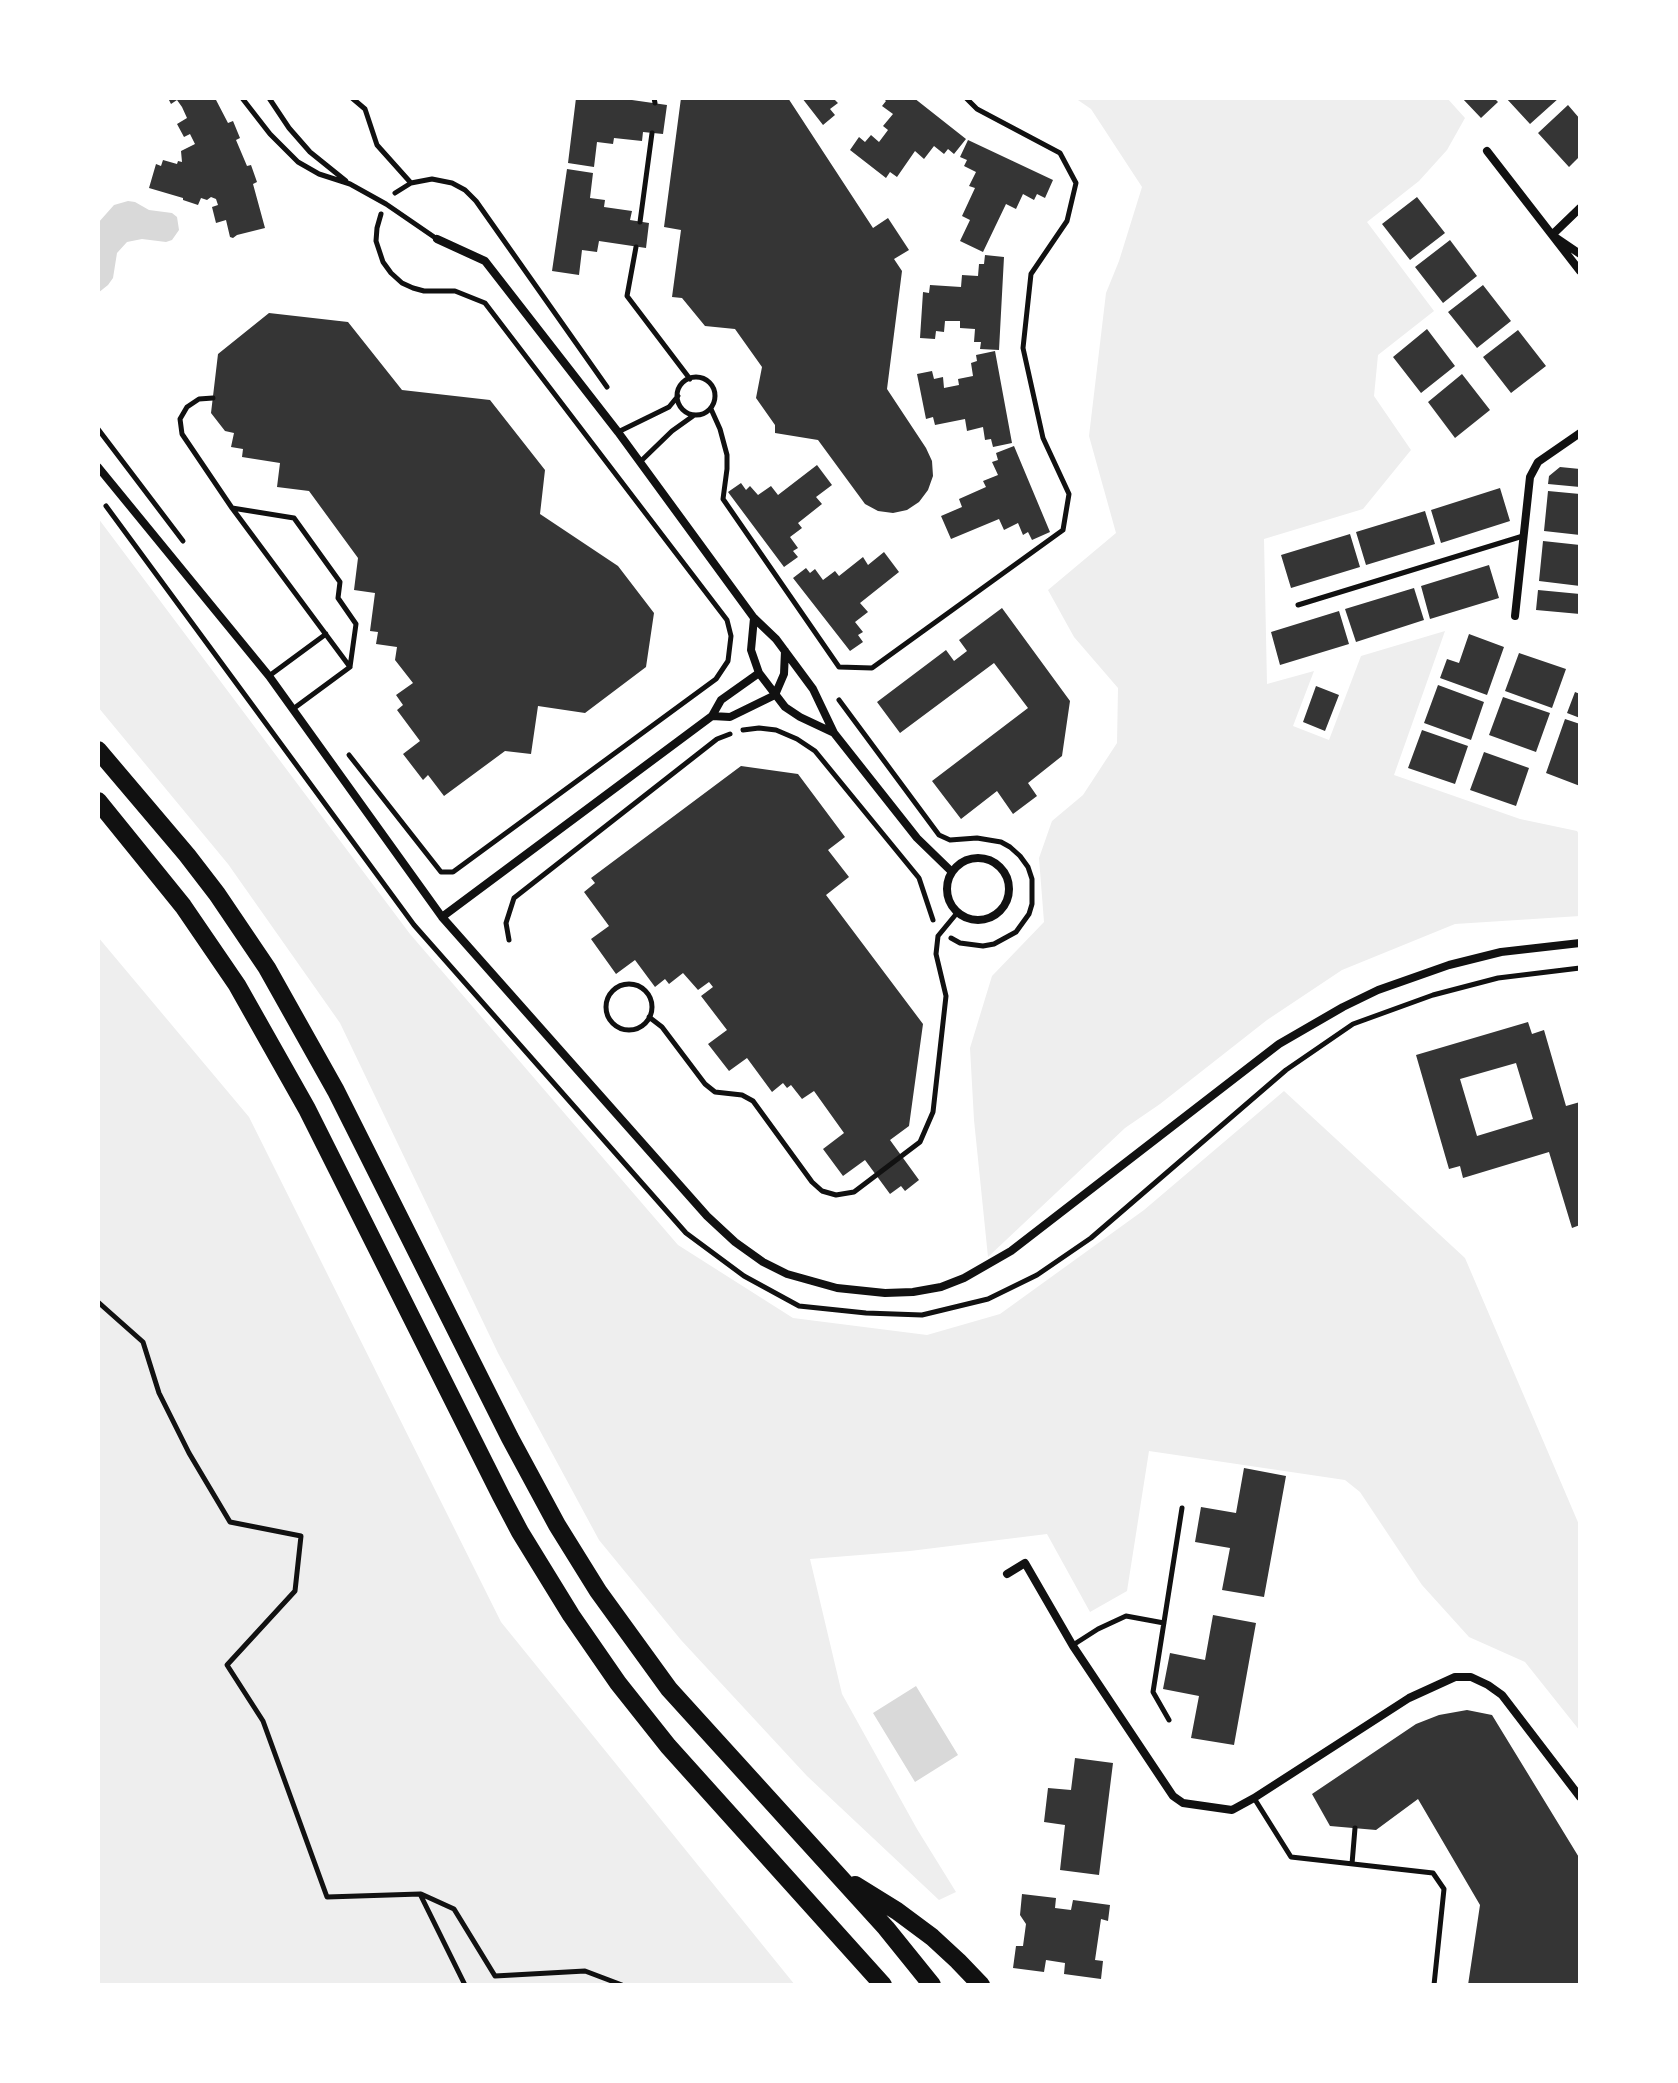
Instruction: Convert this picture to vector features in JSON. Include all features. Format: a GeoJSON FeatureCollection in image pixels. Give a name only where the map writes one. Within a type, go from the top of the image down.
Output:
{"type":"FeatureCollection","features":[{"type":"Feature","properties":{"kind":"highway"},"geometry":{"type":"LineString","coordinates":[[98,750],[217,894],[291,1008],[336,1091],[510,1438],[591,1580],[669,1689],[886,1928],[932,1985]]}},
{"type":"Feature","properties":{"kind":"highway"},"geometry":{"type":"LineString","coordinates":[[98,801],[183,906],[219,957],[256,1019],[307,1109],[494,1483],[571,1615],[618,1683],[668,1746],[883,1985]]}},
{"type":"Feature","properties":{"kind":"highway"},"geometry":{"type":"LineString","coordinates":[[833,1871],[932,1937],[981,1985]]}},
{"type":"Feature","properties":{"kind":"street"},"geometry":{"type":"LineString","coordinates":[[1487,151],[1580,271]]}},
{"type":"Feature","properties":{"kind":"street"},"geometry":{"type":"LineString","coordinates":[[1552,235],[1580,208]]}},
{"type":"Feature","properties":{"kind":"street"},"geometry":{"type":"LineString","coordinates":[[1552,235],[1580,254]]}},
{"type":"Feature","properties":{"kind":"street"},"geometry":{"type":"LineString","coordinates":[[437,239],[485,261],[618,432],[754,618],[785,651],[813,689],[834,733],[917,838],[952,872]]}},
{"type":"Feature","properties":{"kind":"street"},"geometry":{"type":"LineString","coordinates":[[1515,616],[1530,477],[1545,456],[1580,433]]}},
{"type":"Feature","properties":{"kind":"street"},"geometry":{"type":"LineString","coordinates":[[98,467],[269,676],[442,917],[707,1216],[735,1242],[787,1274],[837,1288],[885,1293],[941,1287],[964,1278],[1011,1251],[1279,1044],[1343,1007],[1378,990],[1449,965],[1501,952],[1580,943]]}},
{"type":"Feature","properties":{"kind":"street"},"geometry":{"type":"LineString","coordinates":[[754,618],[751,650],[759,673],[785,707],[834,733]]}},
{"type":"Feature","properties":{"kind":"street"},"geometry":{"type":"LineString","coordinates":[[712,716],[730,717],[775,695],[784,674],[785,651]]}},
{"type":"Feature","properties":{"kind":"street"},"geometry":{"type":"LineString","coordinates":[[442,917],[712,716],[721,700],[759,673]]}},
{"type":"Feature","properties":{"kind":"street"},"geometry":{"type":"LineString","coordinates":[[980,858],[999,867],[1006,875],[1009,886],[1004,906],[997,914],[977,921],[957,913],[948,898],[952,872],[969,859],[980,858]]}},
{"type":"Feature","properties":{"kind":"street"},"geometry":{"type":"LineString","coordinates":[[1007,1574],[1025,1563],[1073,1646],[1173,1796],[1183,1803],[1232,1810],[1409,1698],[1455,1677],[1471,1677],[1502,1695],[1580,1797]]}},
{"type":"Feature","properties":{"kind":"lane"},"geometry":{"type":"LineString","coordinates":[[242,98],[270,134],[298,162],[319,174],[350,184]]}},
{"type":"Feature","properties":{"kind":"lane"},"geometry":{"type":"LineString","coordinates":[[269,98],[310,152],[350,184],[437,239]]}},
{"type":"Feature","properties":{"kind":"lane"},"geometry":{"type":"LineString","coordinates":[[711,409],[727,455],[723,499],[839,667],[872,668],[1063,530],[1069,494],[1043,438],[1023,348],[1031,274],[1067,221],[1076,183],[1060,153],[977,109],[966,98]]}},
{"type":"Feature","properties":{"kind":"lane"},"geometry":{"type":"LineString","coordinates":[[640,222],[652,133]]}},
{"type":"Feature","properties":{"kind":"lane"},"geometry":{"type":"LineString","coordinates":[[636,247],[627,296],[690,379]]}},
{"type":"Feature","properties":{"kind":"lane"},"geometry":{"type":"LineString","coordinates":[[618,432],[669,407],[678,396],[681,385],[690,379],[702,378],[712,386],[715,398],[711,409],[672,431],[640,462]]}},
{"type":"Feature","properties":{"kind":"lane"},"geometry":{"type":"LineString","coordinates":[[678,396],[681,407],[694,416]]}},
{"type":"Feature","properties":{"kind":"lane"},"geometry":{"type":"LineString","coordinates":[[213,398],[199,399],[187,407],[180,419],[182,434],[232,508],[350,667]]}},
{"type":"Feature","properties":{"kind":"lane"},"geometry":{"type":"LineString","coordinates":[[232,508],[294,518],[340,582],[338,598],[356,624],[350,667],[293,709]]}},
{"type":"Feature","properties":{"kind":"lane"},"geometry":{"type":"LineString","coordinates":[[1298,605],[1524,536]]}},
{"type":"Feature","properties":{"kind":"lane"},"geometry":{"type":"LineString","coordinates":[[269,676],[326,634]]}},
{"type":"Feature","properties":{"kind":"lane"},"geometry":{"type":"LineString","coordinates":[[649,1017],[662,1027],[705,1084],[715,1092],[742,1095],[753,1101],[812,1182],[822,1191],[836,1195],[854,1192],[920,1142],[933,1112],[946,996],[936,954],[938,936],[957,913]]}},
{"type":"Feature","properties":{"kind":"lane"},"geometry":{"type":"LineString","coordinates":[[622,985],[644,989],[652,1002],[649,1017],[645,1024],[632,1030],[617,1027],[611,1022],[606,1009],[610,994],[622,985]]}},
{"type":"Feature","properties":{"kind":"lane"},"geometry":{"type":"LineString","coordinates":[[1169,1720],[1153,1692],[1182,1508]]}},
{"type":"Feature","properties":{"kind":"lane"},"geometry":{"type":"LineString","coordinates":[[1073,1646],[1098,1629],[1126,1616],[1164,1623]]}},
{"type":"Feature","properties":{"kind":"lane"},"geometry":{"type":"LineString","coordinates":[[1254,1798],[1291,1857],[1433,1873],[1444,1889],[1434,1985]]}},
{"type":"Feature","properties":{"kind":"lane"},"geometry":{"type":"LineString","coordinates":[[1352,1864],[1355,1828]]}},
{"type":"Feature","properties":{"kind":"path"},"geometry":{"type":"LineString","coordinates":[[352,98],[365,109],[377,145],[411,183]]}},
{"type":"Feature","properties":{"kind":"path"},"geometry":{"type":"LineString","coordinates":[[98,496],[414,925],[686,1233],[744,1276],[799,1306],[922,1315],[988,1299],[1037,1275],[1091,1238],[1286,1070],[1353,1024],[1433,995],[1498,978],[1580,968]]}},
{"type":"Feature","properties":{"kind":"path"},"geometry":{"type":"LineString","coordinates":[[441,872],[453,872],[716,679],[728,661]]}},
{"type":"Feature","properties":{"kind":"path"},"geometry":{"type":"LineString","coordinates":[[509,940],[506,923],[514,898],[717,739],[735,731],[759,728]]}},
{"type":"Feature","properties":{"kind":"path"},"geometry":{"type":"LineString","coordinates":[[98,1302],[143,1342],[159,1393],[189,1453],[230,1522],[301,1536],[295,1591],[227,1665],[263,1721],[327,1897],[420,1894],[454,1909],[495,1976],[585,1971],[622,1985]]}},
{"type":"Feature","properties":{"kind":"path"},"geometry":{"type":"LineString","coordinates":[[420,1894],[465,1985]]}},
{"type":"Feature","properties":{"kind":"shaded area"},"geometry":{"type":"Polygon","coordinates":[[[1075,98],[1447,98],[1465,118],[1447,150],[1419,181],[1367,222],[1434,311],[1378,355],[1374,396],[1411,450],[1363,509],[1264,539],[1267,684],[1314,671],[1293,726],[1329,740],[1361,656],[1445,631],[1394,775],[1520,819],[1577,831],[1580,836],[1580,916],[1455,924],[1342,970],[1267,1020],[1125,1128],[988,1257],[970,1048],[992,976],[1044,922],[1039,858],[1052,821],[1083,795],[1117,743],[1118,688],[1074,637],[1048,590],[1116,533],[1089,436],[1106,293],[1142,187],[1091,109],[1075,98]]]}},
{"type":"Feature","properties":{"kind":"shaded area"},"geometry":{"type":"Polygon","coordinates":[[[128,201],[149,210],[172,213],[177,217],[179,230],[172,240],[166,242],[142,239],[127,242],[117,253],[113,278],[98,293],[98,223],[114,205],[128,201]]]}},
{"type":"Feature","properties":{"kind":"shaded area"},"geometry":{"type":"Polygon","coordinates":[[[98,518],[410,934],[678,1245],[793,1318],[927,1335],[1000,1314],[1144,1210],[1284,1091],[1465,1258],[1580,1527],[1580,1731],[1525,1662],[1469,1637],[1422,1585],[1360,1492],[1345,1480],[1149,1451],[1127,1591],[1090,1612],[1047,1534],[910,1551],[810,1559],[842,1694],[956,1892],[939,1900],[807,1776],[681,1640],[599,1540],[498,1353],[340,1023],[228,864],[98,707],[98,518]]]}},
{"type":"Feature","properties":{"kind":"shaded area"},"geometry":{"type":"Polygon","coordinates":[[[98,937],[249,1117],[501,1622],[795,1985],[98,1985],[98,937]]]}},
{"type":"Feature","properties":{"kind":"shaded area"},"geometry":{"type":"Polygon","coordinates":[[[916,1686],[958,1755],[915,1782],[873,1713],[916,1686]]]}},
{"type":"Feature","properties":{"kind":"building"},"geometry":{"type":"Polygon","coordinates":[[[168,98],[215,98],[228,123],[233,121],[240,138],[236,140],[257,182],[253,184],[265,228],[230,237],[226,220],[216,223],[212,207],[218,205],[216,199],[201,198],[198,205],[149,188],[156,164],[161,166],[163,160],[177,164],[178,161],[182,162],[181,151],[195,144],[190,134],[184,137],[177,124],[187,118],[182,107],[177,100],[171,104],[168,98]]]}},
{"type":"Feature","properties":{"kind":"building"},"geometry":{"type":"Polygon","coordinates":[[[576,98],[618,98],[667,105],[663,134],[643,132],[642,141],[614,138],[613,144],[597,142],[594,167],[568,163],[576,98]]]}},
{"type":"Feature","properties":{"kind":"building"},"geometry":{"type":"Polygon","coordinates":[[[681,98],[788,98],[873,228],[888,218],[909,250],[894,259],[902,271],[887,389],[926,448],[932,461],[933,476],[919,502],[907,510],[893,513],[878,511],[865,504],[818,440],[775,433],[775,425],[756,398],[762,367],[735,329],[705,326],[682,298],[672,297],[681,230],[664,227],[681,98]]]}},
{"type":"Feature","properties":{"kind":"building"},"geometry":{"type":"Polygon","coordinates":[[[802,98],[833,98],[838,103],[830,109],[835,115],[823,125],[802,98]]]}},
{"type":"Feature","properties":{"kind":"building"},"geometry":{"type":"Polygon","coordinates":[[[883,98],[914,98],[966,139],[954,154],[948,149],[944,154],[934,146],[924,159],[915,151],[897,177],[890,172],[886,178],[850,150],[859,137],[865,142],[871,135],[879,142],[888,130],[883,126],[893,114],[882,106],[886,101],[883,98]]]}},
{"type":"Feature","properties":{"kind":"building"},"geometry":{"type":"Polygon","coordinates":[[[1462,98],[1494,98],[1498,102],[1481,118],[1462,98]]]}},
{"type":"Feature","properties":{"kind":"building"},"geometry":{"type":"Polygon","coordinates":[[[1506,98],[1559,98],[1530,124],[1506,98]]]}},
{"type":"Feature","properties":{"kind":"building"},"geometry":{"type":"Polygon","coordinates":[[[1568,105],[1580,119],[1580,156],[1569,167],[1538,133],[1568,105]]]}},
{"type":"Feature","properties":{"kind":"building"},"geometry":{"type":"Polygon","coordinates":[[[968,140],[1053,180],[1045,198],[1037,194],[1034,200],[1023,194],[1016,209],[1006,204],[983,252],[960,241],[970,220],[962,216],[975,188],[969,186],[976,172],[964,166],[967,160],[960,157],[968,140]]]}},
{"type":"Feature","properties":{"kind":"building"},"geometry":{"type":"Polygon","coordinates":[[[567,169],[593,173],[590,198],[605,200],[604,207],[632,211],[630,220],[649,223],[646,248],[599,241],[597,252],[582,250],[579,275],[552,271],[567,169]]]}},
{"type":"Feature","properties":{"kind":"building"},"geometry":{"type":"Polygon","coordinates":[[[1417,197],[1445,233],[1410,260],[1382,224],[1417,197]]]}},
{"type":"Feature","properties":{"kind":"building"},"geometry":{"type":"Polygon","coordinates":[[[1450,240],[1477,276],[1443,303],[1415,267],[1450,240]]]}},
{"type":"Feature","properties":{"kind":"building"},"geometry":{"type":"Polygon","coordinates":[[[985,255],[1004,257],[999,350],[980,349],[981,342],[974,342],[975,329],[960,328],[960,321],[945,321],[944,332],[936,331],[935,339],[920,338],[923,292],[929,293],[930,285],[961,287],[962,275],[978,276],[979,264],[984,264],[985,255]]]}},
{"type":"Feature","properties":{"kind":"building"},"geometry":{"type":"Polygon","coordinates":[[[1483,285],[1511,321],[1477,348],[1448,312],[1483,285]]]}},
{"type":"Feature","properties":{"kind":"building"},"geometry":{"type":"Polygon","coordinates":[[[269,313],[348,322],[402,390],[490,400],[545,470],[540,514],[618,566],[654,613],[646,667],[585,713],[538,706],[531,754],[505,751],[444,796],[428,775],[423,780],[403,754],[420,741],[397,710],[403,705],[396,695],[413,683],[395,660],[397,647],[376,644],[378,632],[370,631],[375,593],[354,590],[358,558],[309,491],[277,487],[280,463],[242,457],[243,449],[231,447],[234,433],[225,431],[211,413],[218,354],[269,313]]]}},
{"type":"Feature","properties":{"kind":"building"},"geometry":{"type":"Polygon","coordinates":[[[1427,329],[1455,366],[1421,393],[1393,357],[1427,329]]]}},
{"type":"Feature","properties":{"kind":"building"},"geometry":{"type":"Polygon","coordinates":[[[1518,330],[1546,366],[1511,393],[1483,357],[1518,330]]]}},
{"type":"Feature","properties":{"kind":"building"},"geometry":{"type":"Polygon","coordinates":[[[995,351],[1012,443],[993,447],[991,439],[985,440],[983,427],[967,431],[965,419],[935,425],[933,417],[926,419],[917,374],[932,371],[934,379],[943,377],[944,388],[959,385],[958,379],[973,376],[971,363],[977,361],[976,355],[995,351]]]}},
{"type":"Feature","properties":{"kind":"building"},"geometry":{"type":"Polygon","coordinates":[[[1462,374],[1490,410],[1455,438],[1428,402],[1462,374]]]}},
{"type":"Feature","properties":{"kind":"building"},"geometry":{"type":"Polygon","coordinates":[[[1014,446],[1050,532],[1032,540],[1028,532],[1023,535],[1018,523],[1004,530],[999,519],[951,539],[941,516],[962,507],[959,499],[986,487],[983,481],[998,475],[992,462],[998,460],[996,453],[1014,446]]]}},
{"type":"Feature","properties":{"kind":"building"},"geometry":{"type":"Polygon","coordinates":[[[817,465],[832,485],[816,497],[822,504],[798,523],[802,528],[790,537],[798,548],[793,551],[798,557],[784,567],[728,492],[741,483],[746,490],[750,486],[758,495],[771,486],[778,495],[817,465]]]}},
{"type":"Feature","properties":{"kind":"building"},"geometry":{"type":"Polygon","coordinates":[[[1560,467],[1580,469],[1580,487],[1548,484],[1549,476],[1560,467]]]}},
{"type":"Feature","properties":{"kind":"building"},"geometry":{"type":"Polygon","coordinates":[[[1500,488],[1510,521],[1441,543],[1431,510],[1500,488]]]}},
{"type":"Feature","properties":{"kind":"building"},"geometry":{"type":"Polygon","coordinates":[[[1548,491],[1580,494],[1580,535],[1544,531],[1548,491]]]}},
{"type":"Feature","properties":{"kind":"building"},"geometry":{"type":"Polygon","coordinates":[[[1425,511],[1435,544],[1366,565],[1356,532],[1425,511]]]}},
{"type":"Feature","properties":{"kind":"building"},"geometry":{"type":"Polygon","coordinates":[[[1350,534],[1360,567],[1291,588],[1281,555],[1350,534]]]}},
{"type":"Feature","properties":{"kind":"building"},"geometry":{"type":"Polygon","coordinates":[[[1543,541],[1580,545],[1580,586],[1539,581],[1543,541]]]}},
{"type":"Feature","properties":{"kind":"building"},"geometry":{"type":"Polygon","coordinates":[[[884,552],[899,572],[860,603],[868,612],[855,622],[863,632],[858,635],[863,642],[850,651],[793,578],[806,568],[810,573],[815,569],[823,580],[835,571],[839,576],[863,557],[868,565],[884,552]]]}},
{"type":"Feature","properties":{"kind":"building"},"geometry":{"type":"Polygon","coordinates":[[[1489,565],[1499,598],[1430,619],[1421,586],[1489,565]]]}},
{"type":"Feature","properties":{"kind":"building"},"geometry":{"type":"Polygon","coordinates":[[[1414,588],[1424,620],[1356,642],[1345,609],[1414,588]]]}},
{"type":"Feature","properties":{"kind":"building"},"geometry":{"type":"Polygon","coordinates":[[[1538,590],[1580,594],[1580,614],[1536,610],[1538,590]]]}},
{"type":"Feature","properties":{"kind":"building"},"geometry":{"type":"Polygon","coordinates":[[[1002,608],[1070,701],[1062,756],[1028,783],[1037,796],[1013,814],[997,791],[961,819],[932,781],[1028,708],[994,663],[900,733],[877,702],[946,650],[954,661],[967,651],[959,640],[1002,608]]]}},
{"type":"Feature","properties":{"kind":"building"},"geometry":{"type":"Polygon","coordinates":[[[1339,611],[1349,644],[1280,665],[1271,632],[1339,611]]]}},
{"type":"Feature","properties":{"kind":"building"},"geometry":{"type":"Polygon","coordinates":[[[1469,634],[1504,647],[1487,695],[1440,678],[1447,659],[1459,663],[1469,634]]]}},
{"type":"Feature","properties":{"kind":"building"},"geometry":{"type":"Polygon","coordinates":[[[1519,653],[1566,669],[1552,708],[1505,691],[1519,653]]]}},
{"type":"Feature","properties":{"kind":"building"},"geometry":{"type":"Polygon","coordinates":[[[1438,685],[1484,702],[1471,740],[1424,723],[1438,685]]]}},
{"type":"Feature","properties":{"kind":"building"},"geometry":{"type":"Polygon","coordinates":[[[1316,686],[1339,695],[1325,731],[1303,722],[1316,686]]]}},
{"type":"Feature","properties":{"kind":"building"},"geometry":{"type":"Polygon","coordinates":[[[1575,692],[1580,694],[1580,718],[1567,713],[1575,692]]]}},
{"type":"Feature","properties":{"kind":"building"},"geometry":{"type":"Polygon","coordinates":[[[1503,697],[1550,713],[1536,752],[1489,735],[1503,697]]]}},
{"type":"Feature","properties":{"kind":"building"},"geometry":{"type":"Polygon","coordinates":[[[1565,719],[1580,724],[1580,786],[1546,773],[1565,719]]]}},
{"type":"Feature","properties":{"kind":"building"},"geometry":{"type":"Polygon","coordinates":[[[1422,730],[1468,746],[1455,784],[1408,768],[1422,730]]]}},
{"type":"Feature","properties":{"kind":"building"},"geometry":{"type":"Polygon","coordinates":[[[1484,752],[1529,768],[1516,806],[1470,790],[1484,752]]]}},
{"type":"Feature","properties":{"kind":"building"},"geometry":{"type":"Polygon","coordinates":[[[741,766],[798,774],[845,837],[828,850],[849,877],[826,895],[923,1024],[909,1126],[890,1140],[919,1180],[905,1191],[901,1186],[890,1194],[865,1160],[843,1176],[823,1149],[844,1133],[814,1091],[802,1099],[791,1085],[787,1088],[783,1083],[772,1092],[747,1058],[729,1071],[708,1044],[727,1030],[701,996],[713,987],[709,982],[698,990],[683,973],[669,984],[665,979],[655,987],[635,960],[616,974],[591,939],[609,926],[584,892],[595,883],[591,878],[741,766]]]}},
{"type":"Feature","properties":{"kind":"building"},"geometry":{"type":"Polygon","coordinates":[[[1528,1022],[1532,1034],[1544,1030],[1566,1106],[1580,1102],[1580,1225],[1572,1228],[1549,1152],[1463,1178],[1460,1166],[1449,1169],[1416,1055],[1528,1022]],[[1516,1063],[1460,1079],[1477,1136],[1533,1119],[1516,1063]]]}},
{"type":"Feature","properties":{"kind":"building"},"geometry":{"type":"Polygon","coordinates":[[[1244,1468],[1286,1476],[1264,1597],[1222,1590],[1230,1548],[1195,1542],[1201,1507],[1236,1513],[1244,1468]]]}},
{"type":"Feature","properties":{"kind":"building"},"geometry":{"type":"Polygon","coordinates":[[[1213,1615],[1256,1623],[1234,1745],[1191,1738],[1199,1696],[1163,1689],[1170,1653],[1205,1660],[1213,1615]]]}},
{"type":"Feature","properties":{"kind":"building"},"geometry":{"type":"Polygon","coordinates":[[[1467,1710],[1492,1715],[1580,1859],[1580,1985],[1468,1985],[1480,1905],[1418,1799],[1376,1830],[1330,1826],[1312,1794],[1416,1724],[1439,1715],[1467,1710]]]}},
{"type":"Feature","properties":{"kind":"building"},"geometry":{"type":"Polygon","coordinates":[[[1075,1758],[1113,1763],[1099,1875],[1060,1870],[1065,1825],[1044,1822],[1048,1788],[1071,1790],[1075,1758]]]}},
{"type":"Feature","properties":{"kind":"building"},"geometry":{"type":"Polygon","coordinates":[[[1022,1894],[1056,1898],[1055,1908],[1071,1910],[1073,1900],[1110,1905],[1108,1921],[1101,1919],[1095,1960],[1103,1961],[1101,1979],[1064,1974],[1065,1963],[1046,1960],[1044,1972],[1013,1968],[1016,1946],[1023,1946],[1026,1924],[1020,1915],[1022,1894]]]}}]}
